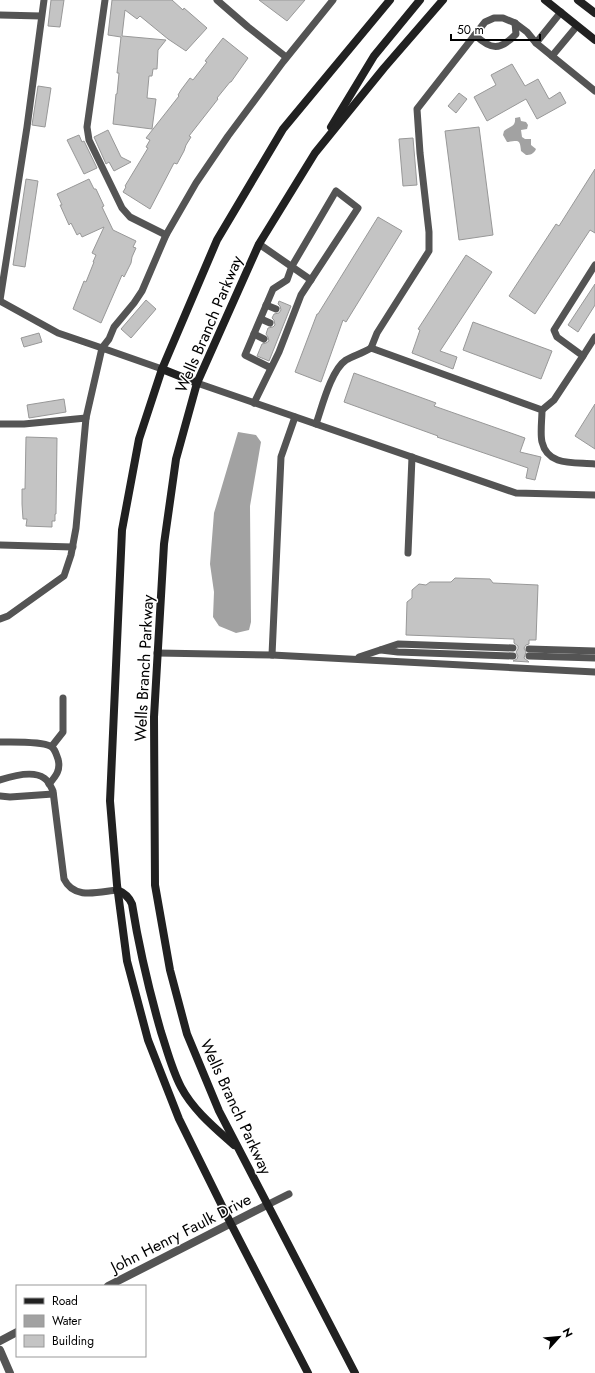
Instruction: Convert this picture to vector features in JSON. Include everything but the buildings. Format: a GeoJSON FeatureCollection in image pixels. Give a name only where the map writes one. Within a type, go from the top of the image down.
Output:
{"type":"FeatureCollection","features":[{"type":"Feature","properties":{"kind":"main road","name":"Wells Branch Parkway"},"geometry":{"type":"LineString","coordinates":[[308,1373],[179,1119],[148,1040],[127,961],[117,890],[110,802],[122,530],[139,439],[162,370],[217,240],[283,128],[390,0]]}},
{"type":"Feature","properties":{"kind":"main road"},"geometry":{"type":"LineString","coordinates":[[315,153],[374,56],[420,0]]}},
{"type":"Feature","properties":{"kind":"main road","name":"Wells Branch Parkway"},"geometry":{"type":"LineString","coordinates":[[354,1373],[219,1111],[187,1034],[170,970],[154,885],[154,717],[164,544],[176,459],[197,383],[259,244],[315,153],[384,68],[443,0]]}},
{"type":"Feature","properties":{"kind":"main road"},"geometry":{"type":"LineString","coordinates":[[546,0],[595,40]]}},
{"type":"Feature","properties":{"kind":"main road"},"geometry":{"type":"LineString","coordinates":[[578,0],[595,14]]}},
{"type":"Feature","properties":{"kind":"main road"},"geometry":{"type":"LineString","coordinates":[[162,370],[197,383]]}},
{"type":"Feature","properties":{"kind":"main road"},"geometry":{"type":"LineString","coordinates":[[117,890],[124,893],[130,899],[132,904],[150,993],[168,1054],[182,1088],[199,1111],[239,1150]]}},
{"type":"Feature","properties":{"kind":"street","name":"John Henry Faulk Drive"},"geometry":{"type":"LineString","coordinates":[[110,1285],[267,1205]]}},
{"type":"Feature","properties":{"kind":"street"},"geometry":{"type":"LineString","coordinates":[[0,1341],[16,1333]]}},
{"type":"Feature","properties":{"kind":"street"},"geometry":{"type":"LineString","coordinates":[[0,1350],[10,1373]]}},
{"type":"Feature","properties":{"kind":"lane"},"geometry":{"type":"LineString","coordinates":[[44,0],[27,127],[0,300],[58,333],[162,370]]}},
{"type":"Feature","properties":{"kind":"lane"},"geometry":{"type":"LineString","coordinates":[[105,0],[87,127],[89,140],[122,208],[130,217],[166,235]]}},
{"type":"Feature","properties":{"kind":"lane"},"geometry":{"type":"LineString","coordinates":[[217,0],[286,57]]}},
{"type":"Feature","properties":{"kind":"lane"},"geometry":{"type":"LineString","coordinates":[[0,619],[8,616],[64,576],[72,555],[76,528],[86,418],[102,348],[109,339],[114,327],[142,291],[166,235],[196,183],[228,136],[286,57],[333,0]]}},
{"type":"Feature","properties":{"kind":"lane"},"geometry":{"type":"LineString","coordinates":[[536,43],[561,12]]}},
{"type":"Feature","properties":{"kind":"lane"},"geometry":{"type":"LineString","coordinates":[[0,15],[41,16]]}},
{"type":"Feature","properties":{"kind":"lane"},"geometry":{"type":"LineString","coordinates":[[316,424],[334,374],[346,360],[362,354],[371,348],[377,334],[429,250],[429,232],[420,153],[417,109],[485,22],[494,18],[502,18],[515,23],[527,32],[536,43],[595,91]]}},
{"type":"Feature","properties":{"kind":"lane"},"geometry":{"type":"LineString","coordinates":[[475,35],[486,45],[500,47],[509,42],[516,34],[515,23]]}},
{"type":"Feature","properties":{"kind":"lane"},"geometry":{"type":"LineString","coordinates":[[552,56],[577,26]]}},
{"type":"Feature","properties":{"kind":"lane"},"geometry":{"type":"LineString","coordinates":[[254,403],[271,368],[285,329],[302,295],[358,208],[336,191],[292,266],[287,280],[273,289],[246,355],[271,368]]}},
{"type":"Feature","properties":{"kind":"lane"},"geometry":{"type":"LineString","coordinates":[[259,244],[312,280]]}},
{"type":"Feature","properties":{"kind":"lane"},"geometry":{"type":"LineString","coordinates":[[583,356],[557,337],[554,330],[595,265]]}},
{"type":"Feature","properties":{"kind":"lane"},"geometry":{"type":"LineString","coordinates":[[266,305],[276,310]]}},
{"type":"Feature","properties":{"kind":"lane"},"geometry":{"type":"LineString","coordinates":[[261,319],[270,323]]}},
{"type":"Feature","properties":{"kind":"lane"},"geometry":{"type":"LineString","coordinates":[[254,334],[264,338]]}},
{"type":"Feature","properties":{"kind":"lane"},"geometry":{"type":"LineString","coordinates":[[542,410],[554,400],[595,337]]}},
{"type":"Feature","properties":{"kind":"lane"},"geometry":{"type":"LineString","coordinates":[[371,348],[542,410]]}},
{"type":"Feature","properties":{"kind":"lane"},"geometry":{"type":"LineString","coordinates":[[197,383],[516,493],[595,495]]}},
{"type":"Feature","properties":{"kind":"lane"},"geometry":{"type":"LineString","coordinates":[[542,410],[542,442],[549,456],[558,462],[595,464]]}},
{"type":"Feature","properties":{"kind":"lane"},"geometry":{"type":"LineString","coordinates":[[272,655],[280,457],[296,417]]}},
{"type":"Feature","properties":{"kind":"lane"},"geometry":{"type":"LineString","coordinates":[[0,424],[24,424],[86,418]]}},
{"type":"Feature","properties":{"kind":"lane"},"geometry":{"type":"LineString","coordinates":[[408,553],[412,458]]}},
{"type":"Feature","properties":{"kind":"lane"},"geometry":{"type":"LineString","coordinates":[[0,545],[73,547]]}},
{"type":"Feature","properties":{"kind":"lane"},"geometry":{"type":"LineString","coordinates":[[355,659],[379,650],[398,652],[513,652]]}},
{"type":"Feature","properties":{"kind":"lane"},"geometry":{"type":"LineString","coordinates":[[595,651],[529,652],[595,658]]}},
{"type":"Feature","properties":{"kind":"lane"},"geometry":{"type":"LineString","coordinates":[[157,653],[272,655],[595,672]]}},
{"type":"Feature","properties":{"kind":"lane"},"geometry":{"type":"LineString","coordinates":[[52,746],[63,732],[63,698]]}},
{"type":"Feature","properties":{"kind":"lane"},"geometry":{"type":"LineString","coordinates":[[0,742],[44,744],[52,746],[59,764],[57,774],[49,784]]}},
{"type":"Feature","properties":{"kind":"lane"},"geometry":{"type":"LineString","coordinates":[[0,780],[26,774],[36,774],[44,777],[53,794],[64,879],[66,884],[76,892],[86,893],[117,890]]}},
{"type":"Feature","properties":{"kind":"lane"},"geometry":{"type":"LineString","coordinates":[[0,796],[10,797],[53,794]]}},
{"type":"Feature","properties":{"kind":"lane"},"geometry":{"type":"LineString","coordinates":[[267,1205],[289,1194]]}},
{"type":"Feature","properties":{"kind":"water"},"geometry":{"type":"Polygon","coordinates":[[[520,117],[521,121],[526,122],[528,125],[527,129],[521,130],[522,137],[525,139],[531,139],[531,145],[536,149],[534,152],[526,155],[521,151],[518,141],[507,142],[503,135],[504,131],[514,125],[515,118],[520,117]]]}},
{"type":"Feature","properties":{"kind":"water"},"geometry":{"type":"Polygon","coordinates":[[[238,432],[256,435],[261,442],[250,506],[251,622],[249,630],[236,633],[219,626],[213,617],[214,592],[210,564],[214,513],[238,432]]]}}]}
